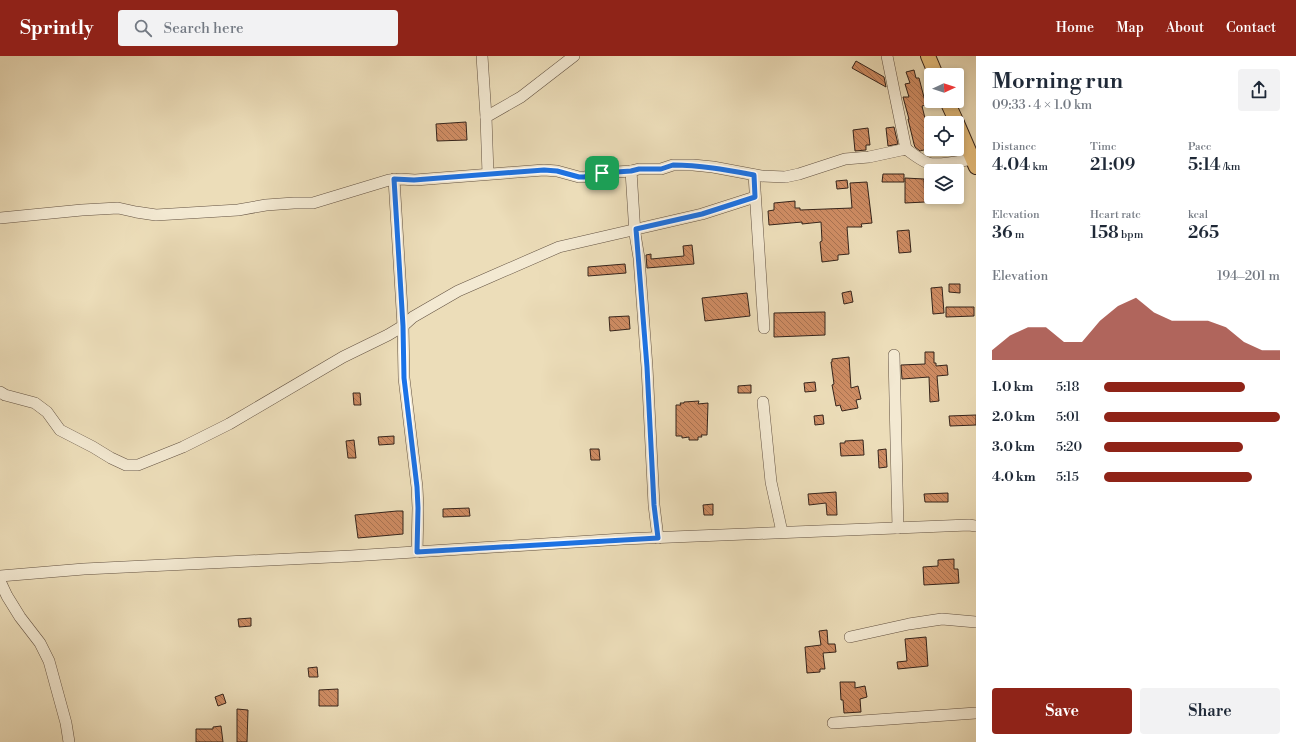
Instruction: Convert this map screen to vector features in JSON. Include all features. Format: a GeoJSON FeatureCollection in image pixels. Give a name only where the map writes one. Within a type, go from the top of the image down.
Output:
{"type":"FeatureCollection","features":[{"type":"Feature","properties":{"kind":"main road"},"geometry":{"type":"LineString","coordinates":[[928,56],[933,68]]}},
{"type":"Feature","properties":{"kind":"main road"},"geometry":{"type":"LineString","coordinates":[[964,139],[974,163]]}},
{"type":"Feature","properties":{"kind":"street"},"geometry":{"type":"LineString","coordinates":[[482,56],[488,174]]}},
{"type":"Feature","properties":{"kind":"street"},"geometry":{"type":"LineString","coordinates":[[486,117],[521,97],[574,56]]}},
{"type":"Feature","properties":{"kind":"street"},"geometry":{"type":"LineString","coordinates":[[887,56],[906,149],[929,163],[974,163]]}},
{"type":"Feature","properties":{"kind":"street"},"geometry":{"type":"LineString","coordinates":[[0,218],[118,208],[156,215],[238,210],[273,204],[314,203],[394,179],[414,180],[544,170],[557,171],[584,177],[602,173],[639,169],[661,169],[673,165],[693,165],[713,167],[761,176],[785,177],[844,160],[870,157],[906,149]]}},
{"type":"Feature","properties":{"kind":"street"},"geometry":{"type":"LineString","coordinates":[[631,171],[646,360],[654,505],[658,538]]}},
{"type":"Feature","properties":{"kind":"street"},"geometry":{"type":"LineString","coordinates":[[754,175],[764,328]]}},
{"type":"Feature","properties":{"kind":"street"},"geometry":{"type":"LineString","coordinates":[[394,179],[403,326],[404,378],[417,487],[417,552]]}},
{"type":"Feature","properties":{"kind":"street"},"geometry":{"type":"LineString","coordinates":[[0,392],[5,395],[36,403],[47,412],[60,430],[126,465],[138,465],[184,447],[228,424],[343,357],[388,335],[403,326],[413,317],[458,291],[559,247],[702,214],[755,197]]}},
{"type":"Feature","properties":{"kind":"street"},"geometry":{"type":"LineString","coordinates":[[894,355],[898,528]]}},
{"type":"Feature","properties":{"kind":"street"},"geometry":{"type":"LineString","coordinates":[[763,402],[771,482],[782,532]]}},
{"type":"Feature","properties":{"kind":"street"},"geometry":{"type":"LineString","coordinates":[[0,576],[84,569],[351,556],[658,538],[782,532],[969,525],[976,526]]}},
{"type":"Feature","properties":{"kind":"street"},"geometry":{"type":"LineString","coordinates":[[0,581],[14,607],[40,643],[49,661],[66,723],[69,742]]}},
{"type":"Feature","properties":{"kind":"street"},"geometry":{"type":"LineString","coordinates":[[850,637],[909,624],[942,619],[976,622]]}},
{"type":"Feature","properties":{"kind":"street"},"geometry":{"type":"LineString","coordinates":[[833,723],[976,713]]}},
{"type":"Feature","properties":{"kind":"building"},"geometry":{"type":"Polygon","coordinates":[[[856,61],[884,77],[886,87],[852,68],[856,61]]]}},
{"type":"Feature","properties":{"kind":"building"},"geometry":{"type":"Polygon","coordinates":[[[914,70],[916,78],[919,78],[924,97],[924,106],[922,106],[924,116],[924,150],[920,151],[914,144],[903,97],[909,97],[905,84],[910,83],[906,72],[914,70]]]}},
{"type":"Feature","properties":{"kind":"building"},"geometry":{"type":"Polygon","coordinates":[[[466,122],[467,140],[437,141],[436,124],[466,122]]]}},
{"type":"Feature","properties":{"kind":"building"},"geometry":{"type":"Polygon","coordinates":[[[894,127],[898,144],[888,146],[886,128],[894,127]]]}},
{"type":"Feature","properties":{"kind":"building"},"geometry":{"type":"Polygon","coordinates":[[[868,128],[870,145],[866,145],[866,150],[855,151],[853,130],[868,128]]]}},
{"type":"Feature","properties":{"kind":"building"},"geometry":{"type":"Polygon","coordinates":[[[883,174],[904,174],[904,182],[882,182],[883,174]]]}},
{"type":"Feature","properties":{"kind":"building"},"geometry":{"type":"Polygon","coordinates":[[[905,178],[924,179],[924,202],[905,203],[905,178]]]}},
{"type":"Feature","properties":{"kind":"building"},"geometry":{"type":"Polygon","coordinates":[[[847,180],[848,188],[837,189],[836,181],[847,180]]]}},
{"type":"Feature","properties":{"kind":"building"},"geometry":{"type":"Polygon","coordinates":[[[867,182],[872,223],[861,224],[862,227],[847,227],[849,254],[838,255],[838,260],[822,262],[820,242],[822,241],[821,222],[769,225],[768,211],[774,210],[774,203],[795,201],[795,208],[800,208],[800,210],[852,208],[850,183],[867,182]]]}},
{"type":"Feature","properties":{"kind":"building"},"geometry":{"type":"Polygon","coordinates":[[[909,230],[911,252],[899,253],[897,231],[909,230]]]}},
{"type":"Feature","properties":{"kind":"building"},"geometry":{"type":"Polygon","coordinates":[[[692,245],[694,264],[647,268],[646,255],[651,254],[651,259],[684,256],[683,246],[692,245]]]}},
{"type":"Feature","properties":{"kind":"building"},"geometry":{"type":"Polygon","coordinates":[[[625,264],[626,273],[588,276],[588,267],[625,264]]]}},
{"type":"Feature","properties":{"kind":"building"},"geometry":{"type":"Polygon","coordinates":[[[949,284],[960,284],[960,293],[949,292],[949,284]]]}},
{"type":"Feature","properties":{"kind":"building"},"geometry":{"type":"Polygon","coordinates":[[[942,287],[944,313],[933,314],[931,288],[942,287]]]}},
{"type":"Feature","properties":{"kind":"building"},"geometry":{"type":"Polygon","coordinates":[[[851,291],[853,302],[844,304],[842,293],[851,291]]]}},
{"type":"Feature","properties":{"kind":"building"},"geometry":{"type":"Polygon","coordinates":[[[747,293],[750,316],[705,321],[702,298],[747,293]]]}},
{"type":"Feature","properties":{"kind":"building"},"geometry":{"type":"Polygon","coordinates":[[[946,307],[974,307],[974,316],[946,317],[946,307]]]}},
{"type":"Feature","properties":{"kind":"building"},"geometry":{"type":"Polygon","coordinates":[[[825,312],[825,335],[774,337],[774,313],[825,312]]]}},
{"type":"Feature","properties":{"kind":"building"},"geometry":{"type":"Polygon","coordinates":[[[629,316],[630,329],[610,331],[609,317],[629,316]]]}},
{"type":"Feature","properties":{"kind":"building"},"geometry":{"type":"Polygon","coordinates":[[[925,352],[934,352],[934,363],[936,363],[936,366],[947,365],[948,375],[937,376],[939,401],[930,402],[929,377],[902,379],[901,365],[925,364],[925,352]]]}},
{"type":"Feature","properties":{"kind":"building"},"geometry":{"type":"Polygon","coordinates":[[[849,357],[851,388],[858,386],[861,399],[856,400],[858,408],[842,411],[840,405],[836,406],[832,385],[834,384],[831,362],[832,359],[849,357]]]}},
{"type":"Feature","properties":{"kind":"building"},"geometry":{"type":"Polygon","coordinates":[[[815,382],[816,391],[805,392],[804,383],[815,382]]]}},
{"type":"Feature","properties":{"kind":"building"},"geometry":{"type":"Polygon","coordinates":[[[751,385],[751,393],[738,393],[738,386],[751,385]]]}},
{"type":"Feature","properties":{"kind":"building"},"geometry":{"type":"Polygon","coordinates":[[[353,393],[360,393],[361,405],[354,405],[353,393]]]}},
{"type":"Feature","properties":{"kind":"building"},"geometry":{"type":"Polygon","coordinates":[[[699,401],[698,404],[708,403],[707,435],[701,435],[702,437],[698,437],[698,440],[689,440],[689,437],[682,438],[682,436],[676,436],[676,405],[681,405],[680,403],[684,402],[699,401]]]}},
{"type":"Feature","properties":{"kind":"building"},"geometry":{"type":"Polygon","coordinates":[[[823,415],[824,424],[815,425],[814,416],[823,415]]]}},
{"type":"Feature","properties":{"kind":"building"},"geometry":{"type":"Polygon","coordinates":[[[976,415],[976,425],[950,426],[949,416],[976,415]]]}},
{"type":"Feature","properties":{"kind":"building"},"geometry":{"type":"Polygon","coordinates":[[[394,436],[394,444],[379,445],[378,437],[394,436]]]}},
{"type":"Feature","properties":{"kind":"building"},"geometry":{"type":"Polygon","coordinates":[[[354,440],[356,458],[348,458],[346,441],[354,440]]]}},
{"type":"Feature","properties":{"kind":"building"},"geometry":{"type":"Polygon","coordinates":[[[863,440],[864,455],[841,456],[840,443],[845,443],[845,441],[863,440]]]}},
{"type":"Feature","properties":{"kind":"building"},"geometry":{"type":"Polygon","coordinates":[[[590,449],[599,449],[600,460],[591,460],[590,449]]]}},
{"type":"Feature","properties":{"kind":"building"},"geometry":{"type":"Polygon","coordinates":[[[886,449],[887,467],[879,468],[878,450],[886,449]]]}},
{"type":"Feature","properties":{"kind":"building"},"geometry":{"type":"Polygon","coordinates":[[[836,492],[837,515],[827,515],[826,503],[809,505],[808,494],[836,492]]]}},
{"type":"Feature","properties":{"kind":"building"},"geometry":{"type":"Polygon","coordinates":[[[948,493],[948,502],[925,502],[924,494],[948,493]]]}},
{"type":"Feature","properties":{"kind":"building"},"geometry":{"type":"Polygon","coordinates":[[[713,504],[713,515],[704,515],[703,505],[713,504]]]}},
{"type":"Feature","properties":{"kind":"building"},"geometry":{"type":"Polygon","coordinates":[[[469,508],[470,516],[443,517],[443,509],[469,508]]]}},
{"type":"Feature","properties":{"kind":"building"},"geometry":{"type":"Polygon","coordinates":[[[403,511],[403,534],[358,538],[355,515],[403,511]]]}},
{"type":"Feature","properties":{"kind":"building"},"geometry":{"type":"Polygon","coordinates":[[[954,559],[954,569],[958,569],[959,583],[924,585],[923,567],[938,566],[938,560],[954,559]]]}},
{"type":"Feature","properties":{"kind":"building"},"geometry":{"type":"Polygon","coordinates":[[[251,618],[251,626],[239,627],[238,619],[251,618]]]}},
{"type":"Feature","properties":{"kind":"building"},"geometry":{"type":"Polygon","coordinates":[[[827,630],[828,644],[835,644],[836,652],[823,653],[825,669],[820,669],[820,672],[807,673],[805,647],[821,645],[819,631],[827,630]]]}},
{"type":"Feature","properties":{"kind":"building"},"geometry":{"type":"Polygon","coordinates":[[[926,637],[928,666],[898,669],[897,662],[907,661],[905,639],[926,637]]]}},
{"type":"Feature","properties":{"kind":"building"},"geometry":{"type":"Polygon","coordinates":[[[317,667],[318,677],[309,677],[308,668],[317,667]]]}},
{"type":"Feature","properties":{"kind":"building"},"geometry":{"type":"Polygon","coordinates":[[[840,682],[855,682],[855,688],[865,686],[867,697],[860,699],[861,712],[844,713],[843,700],[841,700],[840,682]]]}},
{"type":"Feature","properties":{"kind":"building"},"geometry":{"type":"Polygon","coordinates":[[[338,689],[338,706],[319,706],[319,690],[338,689]]]}},
{"type":"Feature","properties":{"kind":"building"},"geometry":{"type":"Polygon","coordinates":[[[223,694],[226,703],[218,706],[215,697],[223,694]]]}},
{"type":"Feature","properties":{"kind":"building"},"geometry":{"type":"Polygon","coordinates":[[[237,709],[248,710],[247,742],[237,742],[237,709]]]}},
{"type":"Feature","properties":{"kind":"building"},"geometry":{"type":"Polygon","coordinates":[[[221,726],[223,742],[196,742],[196,729],[213,729],[213,727],[221,726]]]}},
{"type":"Feature","properties":{"kind":"route"},"geometry":{"type":"LineString","coordinates":[[673,165],[693,165],[713,167],[754,175],[755,197],[702,214],[636,229],[635,234],[639,258],[647,367],[654,505],[658,538],[417,552],[417,487],[404,378],[403,326],[394,179],[414,180],[544,170],[557,171],[579,177],[602,173],[639,169],[661,169],[673,165]]}}]}
